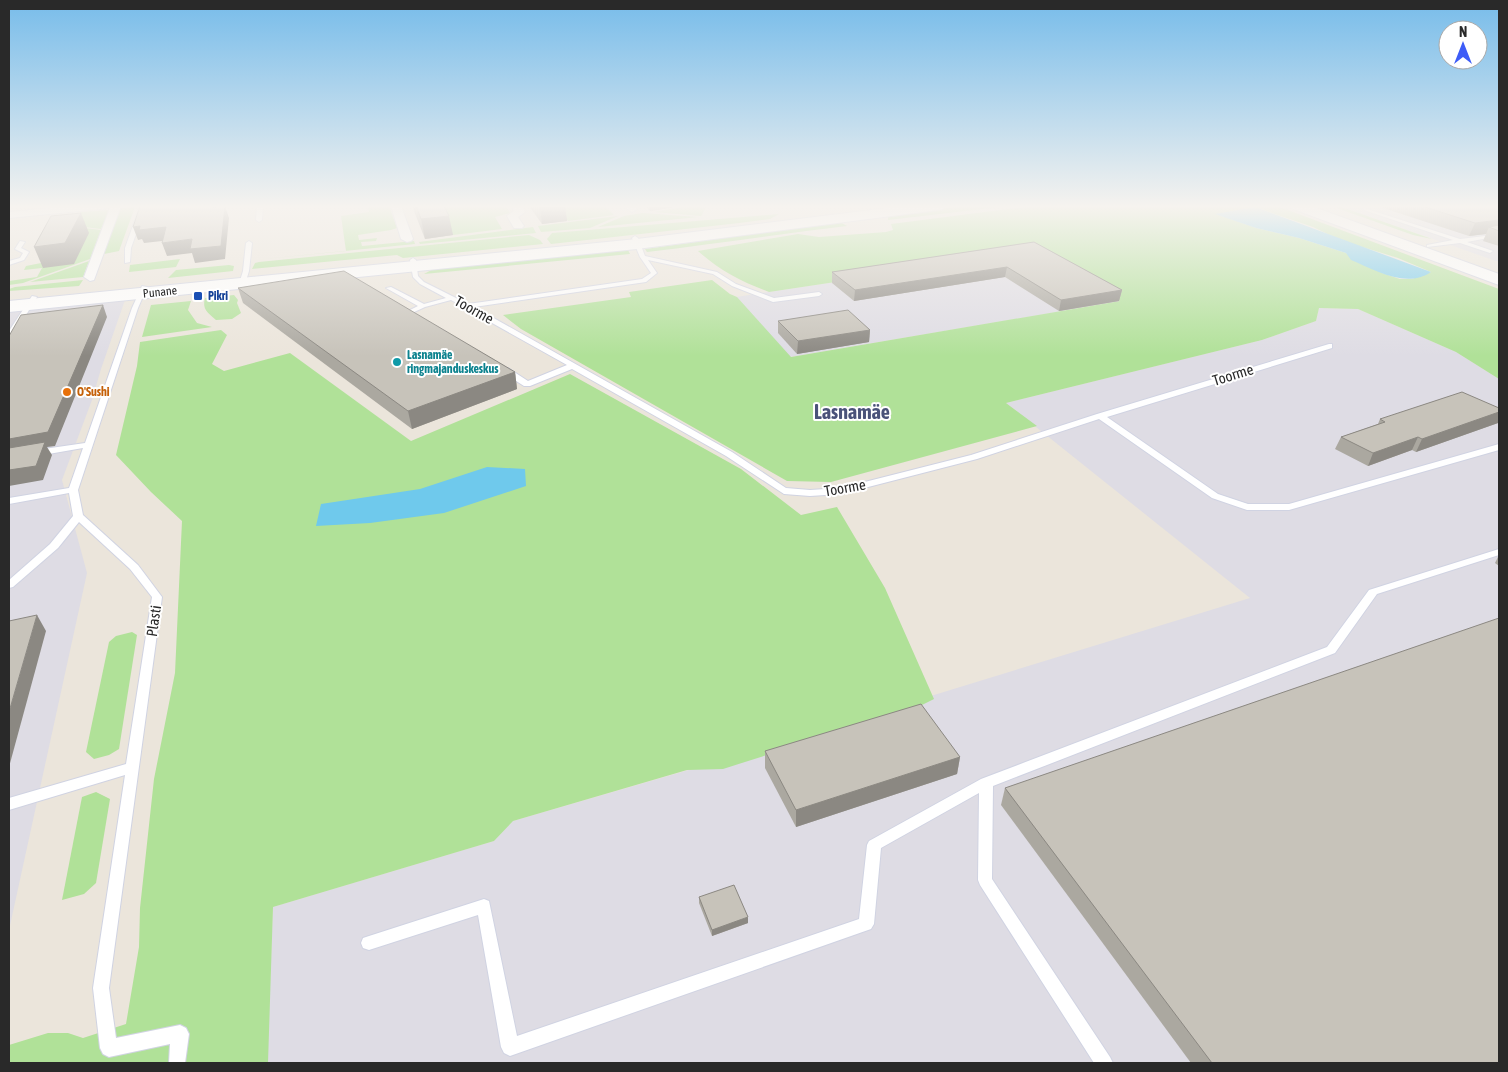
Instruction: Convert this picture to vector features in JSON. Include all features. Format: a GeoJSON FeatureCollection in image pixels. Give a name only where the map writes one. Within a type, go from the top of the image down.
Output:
{"type":"FeatureCollection","features":[{"type":"Feature","properties":{"kind":"main road","name":"Punane"},"geometry":{"type":"LineString","coordinates":[[9,300],[31,301],[413,263],[505,256]]}},
{"type":"Feature","properties":{"kind":"main road"},"geometry":{"type":"LineString","coordinates":[[1434,256],[1499,280]]}},
{"type":"Feature","properties":{"kind":"main road"},"geometry":{"type":"LineString","coordinates":[[1457,256],[1499,271]]}},
{"type":"Feature","properties":{"kind":"main road","name":"Punane"},"geometry":{"type":"LineString","coordinates":[[9,307],[31,301]]}},
{"type":"Feature","properties":{"kind":"street"},"geometry":{"type":"LineString","coordinates":[[90,277],[98,256]]}},
{"type":"Feature","properties":{"kind":"lane"},"geometry":{"type":"LineString","coordinates":[[9,264],[22,259],[24,256]]}},
{"type":"Feature","properties":{"kind":"lane"},"geometry":{"type":"LineString","coordinates":[[127,256],[127,262]]}},
{"type":"Feature","properties":{"kind":"lane"},"geometry":{"type":"LineString","coordinates":[[243,280],[247,256]]}},
{"type":"Feature","properties":{"kind":"lane"},"geometry":{"type":"LineString","coordinates":[[467,306],[644,281],[654,273],[644,256]]}},
{"type":"Feature","properties":{"kind":"lane"},"geometry":{"type":"LineString","coordinates":[[666,256],[708,271],[734,285],[773,300],[819,294]]}},
{"type":"Feature","properties":{"kind":"lane","name":"Toorme"},"geometry":{"type":"LineString","coordinates":[[413,263],[415,276],[422,283],[467,306],[729,454],[784,491],[810,493],[841,491],[974,457],[1100,416],[1329,346]]}},
{"type":"Feature","properties":{"kind":"lane"},"geometry":{"type":"LineString","coordinates":[[389,288],[423,306]]}},
{"type":"Feature","properties":{"kind":"lane"},"geometry":{"type":"LineString","coordinates":[[9,585],[54,546],[78,516],[73,490],[143,290]]}},
{"type":"Feature","properties":{"kind":"lane"},"geometry":{"type":"LineString","coordinates":[[423,323],[407,314],[423,306],[452,298]]}},
{"type":"Feature","properties":{"kind":"lane"},"geometry":{"type":"LineString","coordinates":[[9,336],[31,301]]}},
{"type":"Feature","properties":{"kind":"lane"},"geometry":{"type":"LineString","coordinates":[[495,365],[528,384],[572,366]]}},
{"type":"Feature","properties":{"kind":"lane"},"geometry":{"type":"LineString","coordinates":[[1100,416],[1215,496],[1247,507],[1289,507],[1499,447]]}},
{"type":"Feature","properties":{"kind":"lane"},"geometry":{"type":"LineString","coordinates":[[27,455],[88,444]]}},
{"type":"Feature","properties":{"kind":"lane"},"geometry":{"type":"LineString","coordinates":[[9,501],[73,490]]}},
{"type":"Feature","properties":{"kind":"lane","name":"Plasti"},"geometry":{"type":"LineString","coordinates":[[78,516],[134,566],[157,597],[101,988],[109,1048],[180,1034],[177,1061]]}},
{"type":"Feature","properties":{"kind":"lane"},"geometry":{"type":"LineString","coordinates":[[369,943],[484,906],[510,1047],[866,924],[874,845],[986,783],[1330,650],[1373,592],[1499,552]]}},
{"type":"Feature","properties":{"kind":"lane"},"geometry":{"type":"LineString","coordinates":[[9,804],[133,767]]}},
{"type":"Feature","properties":{"kind":"lane"},"geometry":{"type":"LineString","coordinates":[[986,783],[984,880],[1104,1063]]}},
{"type":"Feature","properties":{"kind":"shaded area"},"geometry":{"type":"Polygon","coordinates":[[[1007,256],[1041,256],[1122,301],[790,357],[736,297],[1007,256]]]}},
{"type":"Feature","properties":{"kind":"shaded area"},"geometry":{"type":"Polygon","coordinates":[[[1482,256],[1499,256],[1499,261],[1482,256]]]}},
{"type":"Feature","properties":{"kind":"shaded area"},"geometry":{"type":"Polygon","coordinates":[[[125,300],[92,400],[62,480],[87,573],[9,930],[9,312],[125,300]]]}},
{"type":"Feature","properties":{"kind":"shaded area"},"geometry":{"type":"Polygon","coordinates":[[[1319,308],[1358,309],[1456,352],[1499,379],[1499,1063],[267,1063],[273,907],[494,841],[513,821],[699,767],[1250,598],[1006,403],[1262,340],[1316,321],[1319,308]]]}},
{"type":"Feature","properties":{"kind":"green space"},"geometry":{"type":"Polygon","coordinates":[[[48,256],[91,256],[90,259],[23,283],[9,285],[9,281],[37,277],[42,268],[24,270],[26,266],[41,263],[48,256]]]}},
{"type":"Feature","properties":{"kind":"green space"},"geometry":{"type":"Polygon","coordinates":[[[319,256],[386,256],[252,269],[255,263],[319,256]]]}},
{"type":"Feature","properties":{"kind":"green space"},"geometry":{"type":"Polygon","coordinates":[[[399,256],[423,256],[403,258],[399,256]]]}},
{"type":"Feature","properties":{"kind":"green space"},"geometry":{"type":"Polygon","coordinates":[[[563,256],[609,256],[424,274],[435,268],[563,256]]]}},
{"type":"Feature","properties":{"kind":"green space"},"geometry":{"type":"Polygon","coordinates":[[[704,256],[1007,256],[769,292],[731,275],[704,256]]]}},
{"type":"Feature","properties":{"kind":"green space"},"geometry":{"type":"Polygon","coordinates":[[[1041,256],[1351,256],[1382,273],[1400,279],[1412,279],[1431,272],[1392,256],[1411,256],[1499,289],[1499,379],[1456,352],[1358,309],[1319,308],[1316,321],[1262,340],[1006,403],[1037,426],[831,482],[787,481],[521,329],[503,315],[631,297],[629,292],[712,280],[737,297],[791,357],[1120,301],[1041,256]]]}},
{"type":"Feature","properties":{"kind":"green space"},"geometry":{"type":"Polygon","coordinates":[[[180,259],[176,267],[129,272],[130,265],[180,259]]]}},
{"type":"Feature","properties":{"kind":"green space"},"geometry":{"type":"Polygon","coordinates":[[[89,261],[83,277],[30,282],[89,261]]]}},
{"type":"Feature","properties":{"kind":"green space"},"geometry":{"type":"Polygon","coordinates":[[[234,266],[233,271],[168,278],[176,270],[234,266]]]}},
{"type":"Feature","properties":{"kind":"green space"},"geometry":{"type":"Polygon","coordinates":[[[83,280],[79,286],[9,291],[9,289],[15,287],[83,280]]]}},
{"type":"Feature","properties":{"kind":"green space"},"geometry":{"type":"Polygon","coordinates":[[[234,295],[238,300],[237,303],[241,313],[232,319],[216,320],[205,308],[205,298],[234,295]]]}},
{"type":"Feature","properties":{"kind":"green space"},"geometry":{"type":"Polygon","coordinates":[[[191,301],[188,310],[197,323],[212,327],[142,337],[151,305],[191,301]]]}},
{"type":"Feature","properties":{"kind":"green space"},"geometry":{"type":"Polygon","coordinates":[[[221,330],[227,335],[212,364],[224,371],[290,353],[411,441],[570,374],[741,469],[801,515],[837,507],[885,588],[934,699],[920,706],[723,769],[687,770],[513,821],[494,841],[273,907],[268,1063],[9,1063],[9,1045],[48,1033],[68,1033],[83,1038],[126,1024],[139,947],[140,908],[154,779],[175,673],[182,521],[116,455],[137,366],[140,342],[221,330]]]}},
{"type":"Feature","properties":{"kind":"green space"},"geometry":{"type":"Polygon","coordinates":[[[132,632],[137,635],[119,749],[109,755],[94,759],[86,752],[109,642],[116,636],[132,632]]]}},
{"type":"Feature","properties":{"kind":"green space"},"geometry":{"type":"Polygon","coordinates":[[[96,792],[110,799],[96,883],[84,894],[62,900],[82,797],[96,792]]]}},
{"type":"Feature","properties":{"kind":"water"},"geometry":{"type":"Polygon","coordinates":[[[1348,256],[1388,256],[1431,272],[1411,279],[1401,278],[1380,273],[1351,260],[1348,256]]]}},
{"type":"Feature","properties":{"kind":"water"},"geometry":{"type":"Polygon","coordinates":[[[487,467],[525,469],[526,486],[444,513],[370,523],[316,526],[321,504],[420,489],[487,467]]]}},
{"type":"Feature","properties":{"kind":"building"},"geometry":{"type":"Polygon","coordinates":[[[940,256],[1060,256],[1122,290],[1061,300],[1007,267],[855,290],[832,272],[940,256]]]}},
{"type":"Feature","properties":{"kind":"building","name":"Lasnamäe ringmajanduskeskus"},"geometry":{"type":"Polygon","coordinates":[[[344,271],[515,372],[408,411],[238,288],[344,271]]]}},
{"type":"Feature","properties":{"kind":"building"},"geometry":{"type":"Polygon","coordinates":[[[103,305],[48,432],[9,439],[9,336],[21,315],[103,305]]]}},
{"type":"Feature","properties":{"kind":"building"},"geometry":{"type":"Polygon","coordinates":[[[848,310],[870,330],[798,341],[778,321],[848,310]]]}},
{"type":"Feature","properties":{"kind":"building"},"geometry":{"type":"Polygon","coordinates":[[[1462,392],[1499,408],[1499,412],[1422,439],[1418,437],[1373,453],[1341,437],[1385,422],[1380,419],[1462,392]]]}},
{"type":"Feature","properties":{"kind":"building"},"geometry":{"type":"Polygon","coordinates":[[[45,442],[36,466],[9,470],[9,448],[45,442]]]}},
{"type":"Feature","properties":{"kind":"building"},"geometry":{"type":"Polygon","coordinates":[[[37,615],[9,712],[9,621],[37,615]]]}},
{"type":"Feature","properties":{"kind":"building"},"geometry":{"type":"Polygon","coordinates":[[[1499,618],[1499,1063],[1212,1063],[1005,788],[1499,618]]]}},
{"type":"Feature","properties":{"kind":"building"},"geometry":{"type":"Polygon","coordinates":[[[921,704],[960,757],[796,810],[765,751],[921,704]]]}},
{"type":"Feature","properties":{"kind":"building"},"geometry":{"type":"Polygon","coordinates":[[[734,885],[748,917],[712,930],[699,897],[734,885]]]}},
{"type":"Feature","properties":{"kind":"place","name":"Pikri"},"geometry":{"type":"Point","coordinates":[198,296]}},
{"type":"Feature","properties":{"kind":"place","name":"Lasnamäe ringmajanduskeskus"},"geometry":{"type":"Point","coordinates":[397,362]}},
{"type":"Feature","properties":{"kind":"place","name":"O'Sushi"},"geometry":{"type":"Point","coordinates":[67,392]}},
{"type":"Feature","properties":{"kind":"district","name":"Lasnamäe"},"geometry":{"type":"Point","coordinates":[852,412]}}]}
